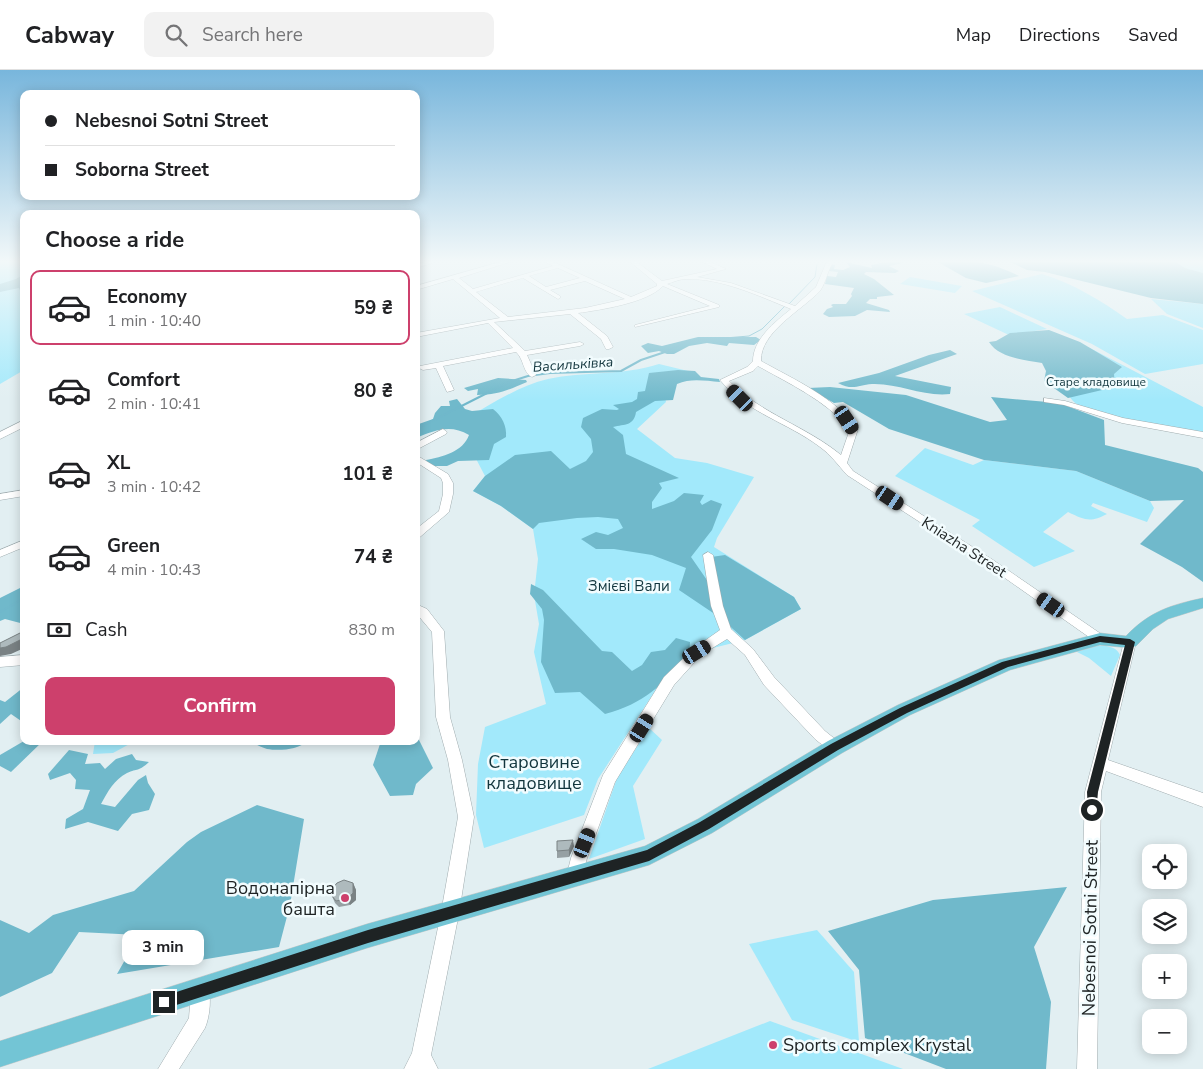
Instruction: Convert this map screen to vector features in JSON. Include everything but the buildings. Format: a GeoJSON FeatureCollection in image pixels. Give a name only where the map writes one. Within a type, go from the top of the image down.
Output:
{"type":"FeatureCollection","features":[{"type":"Feature","properties":{"kind":"main road"},"geometry":{"type":"LineString","coordinates":[[0,1054],[368,936],[649,855],[704,826],[835,747],[904,710],[1009,663],[1100,639],[1130,642],[1147,624],[1165,613],[1203,603]]}},
{"type":"Feature","properties":{"kind":"street"},"geometry":{"type":"LineString","coordinates":[[491,307],[506,319]]}},
{"type":"Feature","properties":{"kind":"street"},"geometry":{"type":"LineString","coordinates":[[420,334],[489,321],[591,310],[603,307]]}},
{"type":"Feature","properties":{"kind":"street"},"geometry":{"type":"LineString","coordinates":[[638,326],[715,307]]}},
{"type":"Feature","properties":{"kind":"street"},"geometry":{"type":"LineString","coordinates":[[791,307],[795,308],[759,347],[755,357],[757,362],[847,420],[854,429],[843,462]]}},
{"type":"Feature","properties":{"kind":"street"},"geometry":{"type":"LineString","coordinates":[[572,312],[604,338],[609,347]]}},
{"type":"Feature","properties":{"kind":"street"},"geometry":{"type":"LineString","coordinates":[[489,321],[521,351],[532,375]]}},
{"type":"Feature","properties":{"kind":"street"},"geometry":{"type":"LineString","coordinates":[[422,368],[521,351],[580,344]]}},
{"type":"Feature","properties":{"kind":"street","name":"Kniazha Street"},"geometry":{"type":"LineString","coordinates":[[757,362],[750,369],[724,380],[740,398],[826,446],[843,462],[850,473],[989,562],[1100,639]]}},
{"type":"Feature","properties":{"kind":"street"},"geometry":{"type":"LineString","coordinates":[[439,365],[450,390]]}},
{"type":"Feature","properties":{"kind":"street"},"geometry":{"type":"LineString","coordinates":[[1047,400],[1065,403],[1122,420],[1203,435]]}},
{"type":"Feature","properties":{"kind":"street"},"geometry":{"type":"LineString","coordinates":[[0,436],[20,426]]}},
{"type":"Feature","properties":{"kind":"street"},"geometry":{"type":"LineString","coordinates":[[420,445],[443,432]]}},
{"type":"Feature","properties":{"kind":"street"},"geometry":{"type":"LineString","coordinates":[[420,461],[444,476],[448,483],[448,494],[444,512],[420,532]]}},
{"type":"Feature","properties":{"kind":"street"},"geometry":{"type":"LineString","coordinates":[[0,497],[20,494]]}},
{"type":"Feature","properties":{"kind":"street"},"geometry":{"type":"LineString","coordinates":[[0,554],[20,545]]}},
{"type":"Feature","properties":{"kind":"street"},"geometry":{"type":"LineString","coordinates":[[708,556],[717,606],[726,631],[749,652],[769,681],[820,736],[835,747]]}},
{"type":"Feature","properties":{"kind":"street"},"geometry":{"type":"LineString","coordinates":[[420,610],[438,631],[443,718],[455,760],[466,817],[421,1065]]}},
{"type":"Feature","properties":{"kind":"street"},"geometry":{"type":"LineString","coordinates":[[574,878],[579,858],[608,780],[669,681],[697,652],[721,638],[726,631]]}},
{"type":"Feature","properties":{"kind":"street","name":"Nebesnoi Sotni Street"},"geometry":{"type":"LineString","coordinates":[[1088,1069],[1093,792],[1130,642]]}},
{"type":"Feature","properties":{"kind":"street"},"geometry":{"type":"LineString","coordinates":[[0,662],[20,660]]}},
{"type":"Feature","properties":{"kind":"street"},"geometry":{"type":"LineString","coordinates":[[1100,763],[1203,800]]}},
{"type":"Feature","properties":{"kind":"street"},"geometry":{"type":"LineString","coordinates":[[168,1069],[198,1022],[200,991]]}},
{"type":"Feature","properties":{"kind":"green space"},"geometry":{"type":"Polygon","coordinates":[[[0,307],[20,307],[20,372],[0,384],[0,307]]]}},
{"type":"Feature","properties":{"kind":"green space"},"geometry":{"type":"Polygon","coordinates":[[[833,307],[878,307],[890,312],[867,310],[855,316],[829,317],[823,314],[827,309],[833,307]]]}},
{"type":"Feature","properties":{"kind":"green space"},"geometry":{"type":"Polygon","coordinates":[[[1000,307],[1047,329],[1009,335],[964,314],[1000,307]]]}},
{"type":"Feature","properties":{"kind":"green space"},"geometry":{"type":"Polygon","coordinates":[[[1007,307],[1109,307],[1127,319],[1163,315],[1203,330],[1203,364],[1145,374],[1092,344],[1007,307]]]}},
{"type":"Feature","properties":{"kind":"green space"},"geometry":{"type":"Polygon","coordinates":[[[1159,307],[1203,307],[1203,328],[1167,314],[1159,307]]]}},
{"type":"Feature","properties":{"kind":"green space"},"geometry":{"type":"Polygon","coordinates":[[[1049,330],[1080,342],[1122,367],[1114,374],[1115,387],[1068,398],[1044,381],[1046,371],[1042,363],[1006,355],[999,352],[989,342],[996,341],[1010,333],[1049,330]]]}},
{"type":"Feature","properties":{"kind":"green space"},"geometry":{"type":"Polygon","coordinates":[[[698,337],[756,337],[761,340],[754,345],[729,343],[727,346],[707,343],[689,346],[674,354],[659,351],[648,353],[641,346],[648,343],[662,346],[698,337]]]}},
{"type":"Feature","properties":{"kind":"green space","name":"Старе кладовище"},"geometry":{"type":"Polygon","coordinates":[[[1081,346],[1090,348],[1203,407],[1203,434],[1114,417],[1082,407],[1073,401],[1062,376],[1081,346]]]}},
{"type":"Feature","properties":{"kind":"green space"},"geometry":{"type":"Polygon","coordinates":[[[950,350],[957,354],[895,376],[951,387],[950,394],[930,394],[882,384],[848,387],[838,383],[879,373],[929,355],[950,350]]]}},
{"type":"Feature","properties":{"kind":"green space","name":"Змієві Вали"},"geometry":{"type":"Polygon","coordinates":[[[659,364],[688,371],[663,390],[666,402],[637,429],[675,458],[707,463],[754,477],[717,538],[714,547],[794,597],[801,609],[745,640],[697,652],[689,657],[655,691],[598,779],[584,815],[484,848],[476,815],[478,764],[485,727],[546,704],[534,652],[539,624],[534,595],[538,559],[533,529],[501,506],[473,491],[485,476],[474,455],[487,445],[464,420],[504,396],[537,382],[562,377],[645,368],[659,364]]]}},
{"type":"Feature","properties":{"kind":"green space"},"geometry":{"type":"Polygon","coordinates":[[[678,370],[695,371],[701,377],[719,379],[720,382],[693,380],[677,384],[673,400],[655,401],[636,412],[631,422],[613,427],[623,435],[626,454],[679,478],[659,483],[662,488],[652,502],[652,509],[674,501],[684,493],[704,495],[700,502],[702,505],[711,500],[722,504],[712,530],[691,557],[709,583],[711,557],[725,555],[794,597],[801,609],[745,640],[722,619],[679,590],[686,568],[652,555],[614,549],[596,549],[581,539],[596,532],[608,535],[623,528],[618,519],[598,517],[577,518],[539,523],[533,529],[501,506],[473,491],[485,476],[515,455],[551,451],[570,469],[586,461],[593,452],[591,439],[581,427],[583,418],[602,409],[617,410],[619,409],[613,405],[632,402],[637,399],[638,392],[645,391],[649,373],[678,370]]]}},
{"type":"Feature","properties":{"kind":"green space"},"geometry":{"type":"Polygon","coordinates":[[[498,378],[526,380],[527,382],[503,392],[485,395],[477,395],[478,389],[468,391],[464,388],[498,378]]]}},
{"type":"Feature","properties":{"kind":"green space"},"geometry":{"type":"Polygon","coordinates":[[[830,387],[906,395],[990,422],[1007,420],[991,397],[1059,403],[1104,420],[1105,445],[1198,468],[1203,472],[1203,582],[1182,567],[1140,544],[1184,500],[1150,501],[1076,471],[984,460],[889,429],[843,402],[834,403],[808,388],[830,387]]]}},
{"type":"Feature","properties":{"kind":"green space"},"geometry":{"type":"Polygon","coordinates":[[[457,399],[465,409],[472,411],[493,409],[499,415],[506,429],[506,437],[494,444],[489,460],[458,461],[447,466],[428,466],[426,460],[457,450],[469,435],[456,430],[443,429],[420,437],[420,424],[433,419],[441,406],[450,406],[449,401],[457,399]]]}},
{"type":"Feature","properties":{"kind":"green space"},"geometry":{"type":"Polygon","coordinates":[[[925,448],[973,465],[984,460],[1076,471],[1150,501],[1154,508],[1147,522],[1093,503],[1091,506],[1107,514],[1096,519],[1088,519],[1068,512],[1043,532],[1075,551],[1034,567],[972,526],[980,520],[895,476],[925,448]]]}},
{"type":"Feature","properties":{"kind":"green space"},"geometry":{"type":"Polygon","coordinates":[[[531,584],[543,590],[602,651],[612,652],[632,671],[642,665],[651,652],[665,650],[676,638],[690,642],[689,657],[642,699],[619,710],[605,714],[580,692],[555,693],[541,662],[544,620],[542,609],[530,594],[531,584]]]}},
{"type":"Feature","properties":{"kind":"green space"},"geometry":{"type":"Polygon","coordinates":[[[20,588],[20,623],[5,619],[0,621],[0,598],[20,588]]]}},
{"type":"Feature","properties":{"kind":"green space"},"geometry":{"type":"Polygon","coordinates":[[[1102,645],[1115,649],[1120,655],[1111,676],[1089,658],[1077,652],[1078,649],[1102,645]]]}},
{"type":"Feature","properties":{"kind":"green space"},"geometry":{"type":"Polygon","coordinates":[[[20,690],[20,720],[11,714],[0,724],[0,700],[5,702],[20,690]]]}},
{"type":"Feature","properties":{"kind":"green space"},"geometry":{"type":"Polygon","coordinates":[[[649,728],[662,740],[633,786],[645,839],[589,859],[617,778],[649,728]]]}},
{"type":"Feature","properties":{"kind":"green space"},"geometry":{"type":"Polygon","coordinates":[[[420,742],[433,768],[416,784],[413,795],[390,796],[373,765],[380,745],[420,745],[420,742]]]}},
{"type":"Feature","properties":{"kind":"green space"},"geometry":{"type":"Polygon","coordinates":[[[20,743],[20,745],[39,745],[11,772],[0,766],[0,755],[20,743]]]}},
{"type":"Feature","properties":{"kind":"green space"},"geometry":{"type":"Polygon","coordinates":[[[94,745],[128,745],[113,753],[93,754],[94,745]]]}},
{"type":"Feature","properties":{"kind":"green space"},"geometry":{"type":"Polygon","coordinates":[[[258,745],[301,745],[288,749],[267,749],[258,745]]]}},
{"type":"Feature","properties":{"kind":"green space"},"geometry":{"type":"Polygon","coordinates":[[[69,750],[88,754],[85,764],[100,763],[105,769],[116,759],[132,754],[136,760],[149,762],[140,769],[127,773],[118,779],[101,804],[115,807],[138,780],[146,775],[148,783],[155,794],[149,810],[132,814],[118,831],[88,822],[65,829],[66,819],[83,809],[90,790],[75,789],[76,780],[70,773],[50,780],[48,774],[69,750]]]}},
{"type":"Feature","properties":{"kind":"green space"},"geometry":{"type":"Polygon","coordinates":[[[257,805],[304,819],[290,905],[279,947],[117,974],[139,935],[79,932],[52,973],[0,997],[0,920],[29,933],[53,915],[134,891],[187,842],[201,832],[257,805]]]}},
{"type":"Feature","properties":{"kind":"green space"},"geometry":{"type":"Polygon","coordinates":[[[1067,887],[1034,947],[1051,1002],[1046,1069],[946,1069],[865,1038],[859,970],[828,931],[933,900],[1067,887]]]}},
{"type":"Feature","properties":{"kind":"green space"},"geometry":{"type":"Polygon","coordinates":[[[817,930],[854,972],[859,1042],[792,1020],[749,944],[817,930]]]}},
{"type":"Feature","properties":{"kind":"green space","name":"Sports complex Krystal"},"geometry":{"type":"Polygon","coordinates":[[[770,1021],[903,1069],[648,1069],[770,1021]]]}},
{"type":"Feature","properties":{"kind":"waterway","name":"Васильківка"},"geometry":{"type":"LineString","coordinates":[[662,353],[689,341],[749,336],[762,329],[784,307]]}},
{"type":"Feature","properties":{"kind":"waterway","name":"Васильківка"},"geometry":{"type":"LineString","coordinates":[[420,427],[509,382],[528,376],[550,373],[621,371],[641,360],[662,353]]}},
{"type":"Feature","properties":{"kind":"waterway","name":"Васильківка"},"geometry":{"type":"LineString","coordinates":[[0,612],[20,600]]}},
{"type":"Feature","properties":{"kind":"place","name":"Водонапірна башта"},"geometry":{"type":"Point","coordinates":[345,898]}},
{"type":"Feature","properties":{"kind":"place","name":"Sports complex Krystal"},"geometry":{"type":"Point","coordinates":[773,1045]}},
{"type":"Feature","properties":{"kind":"route"},"geometry":{"type":"LineString","coordinates":[[164,1002],[368,936],[649,855],[704,826],[835,747],[904,710],[1009,663],[1100,639],[1130,642],[1093,792],[1092,810]]}},
{"type":"Feature","properties":{"kind":"park label","name":"Старовине кладовище"},"geometry":{"type":"Point","coordinates":[534,772]}}]}
